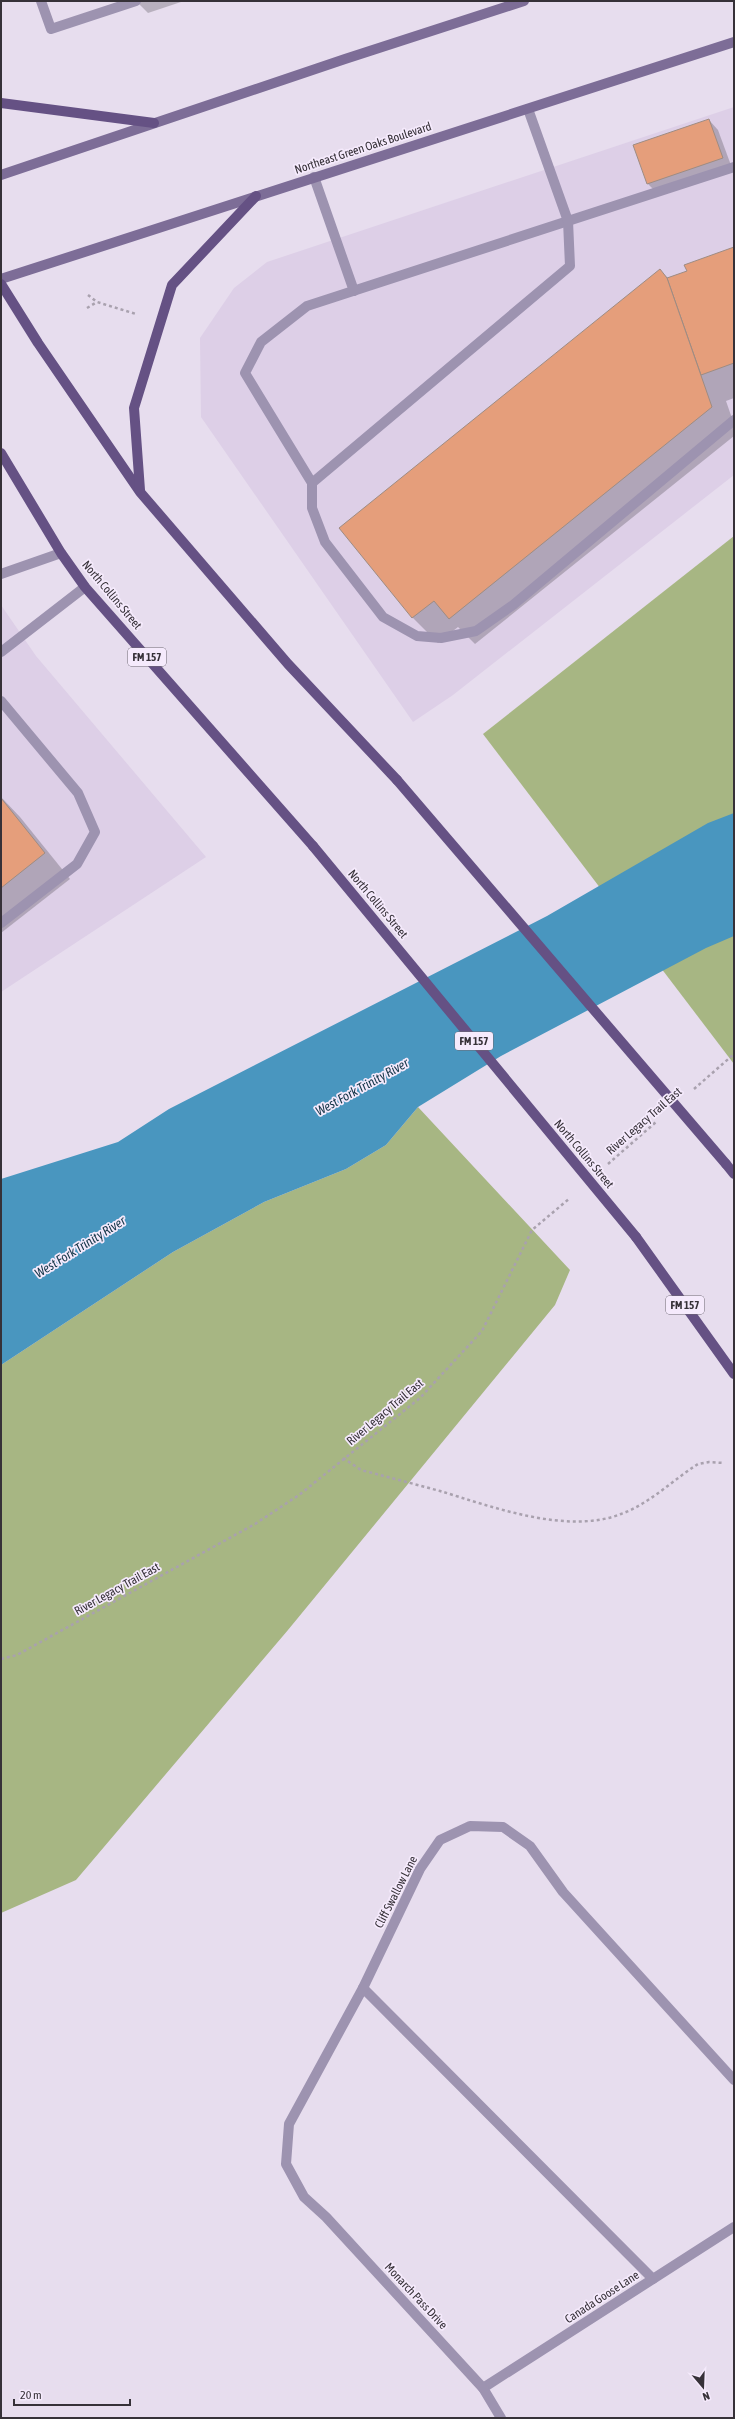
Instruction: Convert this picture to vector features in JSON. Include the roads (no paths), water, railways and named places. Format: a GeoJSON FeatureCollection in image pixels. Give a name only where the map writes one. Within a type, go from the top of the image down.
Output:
{"type":"FeatureCollection","features":[{"type":"Feature","properties":{"kind":"main road"},"geometry":{"type":"LineString","coordinates":[[1,175],[524,1]]}},
{"type":"Feature","properties":{"kind":"main road","name":"Northeast Green Oaks Boulevard"},"geometry":{"type":"LineString","coordinates":[[1,279],[734,42]]}},
{"type":"Feature","properties":{"kind":"main road"},"geometry":{"type":"LineString","coordinates":[[1,103],[154,124]]}},
{"type":"Feature","properties":{"kind":"main road"},"geometry":{"type":"LineString","coordinates":[[140,492],[134,408],[172,285],[256,196]]}},
{"type":"Feature","properties":{"kind":"main road"},"geometry":{"type":"LineString","coordinates":[[1,284],[38,343],[140,492],[288,664],[397,780],[734,1174]]}},
{"type":"Feature","properties":{"kind":"main road","name":"North Collins Street"},"geometry":{"type":"LineString","coordinates":[[1,453],[4,462],[61,553],[85,587],[313,846],[636,1237],[734,1374]]}},
{"type":"Feature","properties":{"kind":"street"},"geometry":{"type":"LineString","coordinates":[[41,1],[51,29],[136,1]]}},
{"type":"Feature","properties":{"kind":"street"},"geometry":{"type":"LineString","coordinates":[[312,483],[570,266],[568,221],[528,109]]}},
{"type":"Feature","properties":{"kind":"street"},"geometry":{"type":"LineString","coordinates":[[734,167],[307,306],[261,342],[245,373],[312,483],[312,508],[325,542],[383,617],[417,636],[441,638],[476,631],[513,605],[734,420]]}},
{"type":"Feature","properties":{"kind":"street"},"geometry":{"type":"LineString","coordinates":[[314,177],[354,291]]}},
{"type":"Feature","properties":{"kind":"street"},"geometry":{"type":"LineString","coordinates":[[1,574],[61,553]]}},
{"type":"Feature","properties":{"kind":"street"},"geometry":{"type":"LineString","coordinates":[[1,652],[85,587]]}},
{"type":"Feature","properties":{"kind":"street"},"geometry":{"type":"LineString","coordinates":[[1,701],[78,792],[95,832],[78,864],[1,923]]}},
{"type":"Feature","properties":{"kind":"street","name":"Cliff Swallow Lane"},"geometry":{"type":"LineString","coordinates":[[304,2197],[286,2164],[289,2124],[363,1988],[420,1869],[440,1840],[470,1826],[503,1827],[530,1846],[563,1892],[734,2080]]}},
{"type":"Feature","properties":{"kind":"street"},"geometry":{"type":"LineString","coordinates":[[363,1988],[654,2279]]}},
{"type":"Feature","properties":{"kind":"street","name":"Monarch Pass Drive"},"geometry":{"type":"LineString","coordinates":[[304,2197],[326,2217],[483,2388],[501,2418]]}},
{"type":"Feature","properties":{"kind":"street","name":"Canada Goose Lane"},"geometry":{"type":"LineString","coordinates":[[483,2388],[734,2227]]}},
{"type":"Feature","properties":{"kind":"water","name":"West Fork Trinity River"},"geometry":{"type":"Polygon","coordinates":[[[734,813],[734,936],[706,948],[501,1056],[418,1107],[386,1145],[346,1169],[264,1202],[173,1252],[1,1365],[1,1179],[118,1142],[169,1109],[547,916],[708,823],[734,813]]]}}]}
